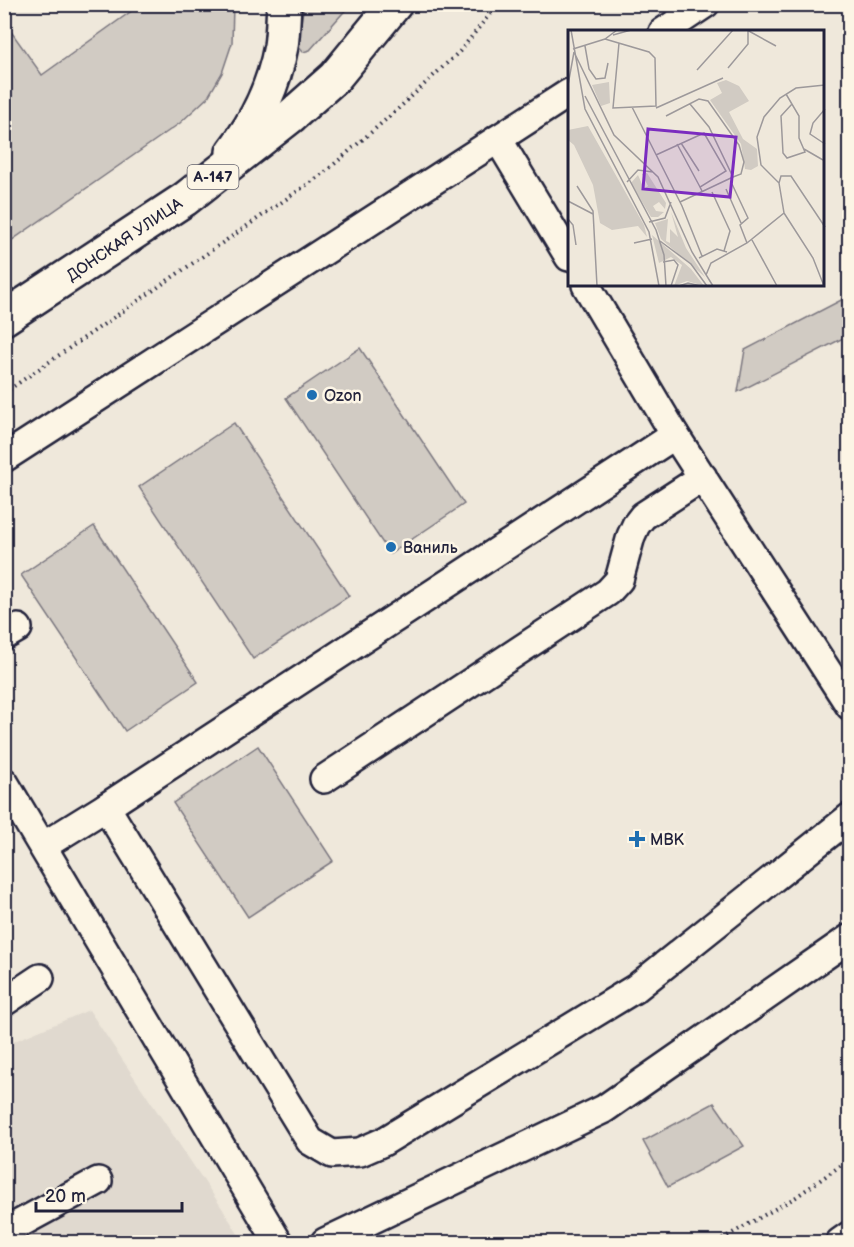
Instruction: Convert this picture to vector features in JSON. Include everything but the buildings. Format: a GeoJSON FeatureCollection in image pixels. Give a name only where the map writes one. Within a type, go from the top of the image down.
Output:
{"type":"FeatureCollection","features":[{"type":"Feature","properties":{"kind":"main road","name":"А-147"},"geometry":{"type":"LineString","coordinates":[[185,199],[219,169],[248,132],[269,91],[281,46],[284,4]]}},
{"type":"Feature","properties":{"kind":"main road","name":"ДОНСКАЯ УЛИЦА"},"geometry":{"type":"LineString","coordinates":[[4,318],[185,199],[291,116],[335,77],[395,4]]}},
{"type":"Feature","properties":{"kind":"lane"},"geometry":{"type":"LineString","coordinates":[[666,30],[705,4]]}},
{"type":"Feature","properties":{"kind":"lane"},"geometry":{"type":"LineString","coordinates":[[4,458],[568,94]]}},
{"type":"Feature","properties":{"kind":"lane"},"geometry":{"type":"LineString","coordinates":[[498,139],[568,255]]}},
{"type":"Feature","properties":{"kind":"lane"},"geometry":{"type":"LineString","coordinates":[[586,286],[675,435],[849,706]]}},
{"type":"Feature","properties":{"kind":"lane"},"geometry":{"type":"LineString","coordinates":[[43,846],[675,435]]}},
{"type":"Feature","properties":{"kind":"lane"},"geometry":{"type":"LineString","coordinates":[[324,779],[608,592],[619,580],[631,536],[644,516],[703,477]]}},
{"type":"Feature","properties":{"kind":"lane"},"geometry":{"type":"LineString","coordinates":[[4,782],[278,1242]]}},
{"type":"Feature","properties":{"kind":"lane"},"geometry":{"type":"LineString","coordinates":[[106,807],[310,1141],[332,1154],[360,1152],[382,1142],[636,988],[849,817]]}},
{"type":"Feature","properties":{"kind":"lane"},"geometry":{"type":"LineString","coordinates":[[325,1242],[604,1108],[849,938]]}},
{"type":"Feature","properties":{"kind":"lane"},"geometry":{"type":"LineString","coordinates":[[4,1002],[40,978]]}},
{"type":"Feature","properties":{"kind":"lane"},"geometry":{"type":"LineString","coordinates":[[4,1232],[98,1180]]}},
{"type":"Feature","properties":{"kind":"lane"},"geometry":{"type":"LineString","coordinates":[[840,1242],[849,1235]]}},
{"type":"Feature","properties":{"kind":"path"},"geometry":{"type":"LineString","coordinates":[[4,393],[324,173],[399,109],[460,51],[498,4]]}},
{"type":"Feature","properties":{"kind":"path"},"geometry":{"type":"LineString","coordinates":[[717,1242],[796,1197],[849,1159]]}},
{"type":"Feature","properties":{"kind":"shaded area"},"geometry":{"type":"Polygon","coordinates":[[[140,5],[233,5],[232,43],[222,73],[208,97],[180,123],[5,245],[5,23],[42,75],[140,5]]]}},
{"type":"Feature","properties":{"kind":"shaded area"},"geometry":{"type":"Polygon","coordinates":[[[304,5],[350,5],[310,50],[303,52],[297,45],[304,5]]]}},
{"type":"Feature","properties":{"kind":"shaded area"},"geometry":{"type":"Polygon","coordinates":[[[849,296],[849,335],[738,392],[745,350],[849,296]]]}},
{"type":"Feature","properties":{"kind":"shaded area"},"geometry":{"type":"Polygon","coordinates":[[[360,348],[464,504],[390,554],[286,398],[360,348]]]}},
{"type":"Feature","properties":{"kind":"shaded area"},"geometry":{"type":"Polygon","coordinates":[[[234,423],[349,596],[253,659],[139,487],[234,423]]]}},
{"type":"Feature","properties":{"kind":"shaded area"},"geometry":{"type":"Polygon","coordinates":[[[94,526],[198,682],[125,731],[21,575],[94,526]]]}},
{"type":"Feature","properties":{"kind":"shaded area"},"geometry":{"type":"Polygon","coordinates":[[[258,746],[333,861],[248,917],[173,803],[258,746]]]}},
{"type":"Feature","properties":{"kind":"shaded area"},"geometry":{"type":"Polygon","coordinates":[[[89,1010],[243,1242],[5,1242],[5,1045],[89,1010]]]}},
{"type":"Feature","properties":{"kind":"shaded area"},"geometry":{"type":"Polygon","coordinates":[[[714,1103],[744,1146],[668,1187],[643,1141],[714,1103]]]}},
{"type":"Feature","properties":{"kind":"place","name":"Ozon"},"geometry":{"type":"Point","coordinates":[312,395]}},
{"type":"Feature","properties":{"kind":"place","name":"Ваниль"},"geometry":{"type":"Point","coordinates":[391,547]}},
{"type":"Feature","properties":{"kind":"place","name":"МВК"},"geometry":{"type":"Point","coordinates":[637,839]}}]}
